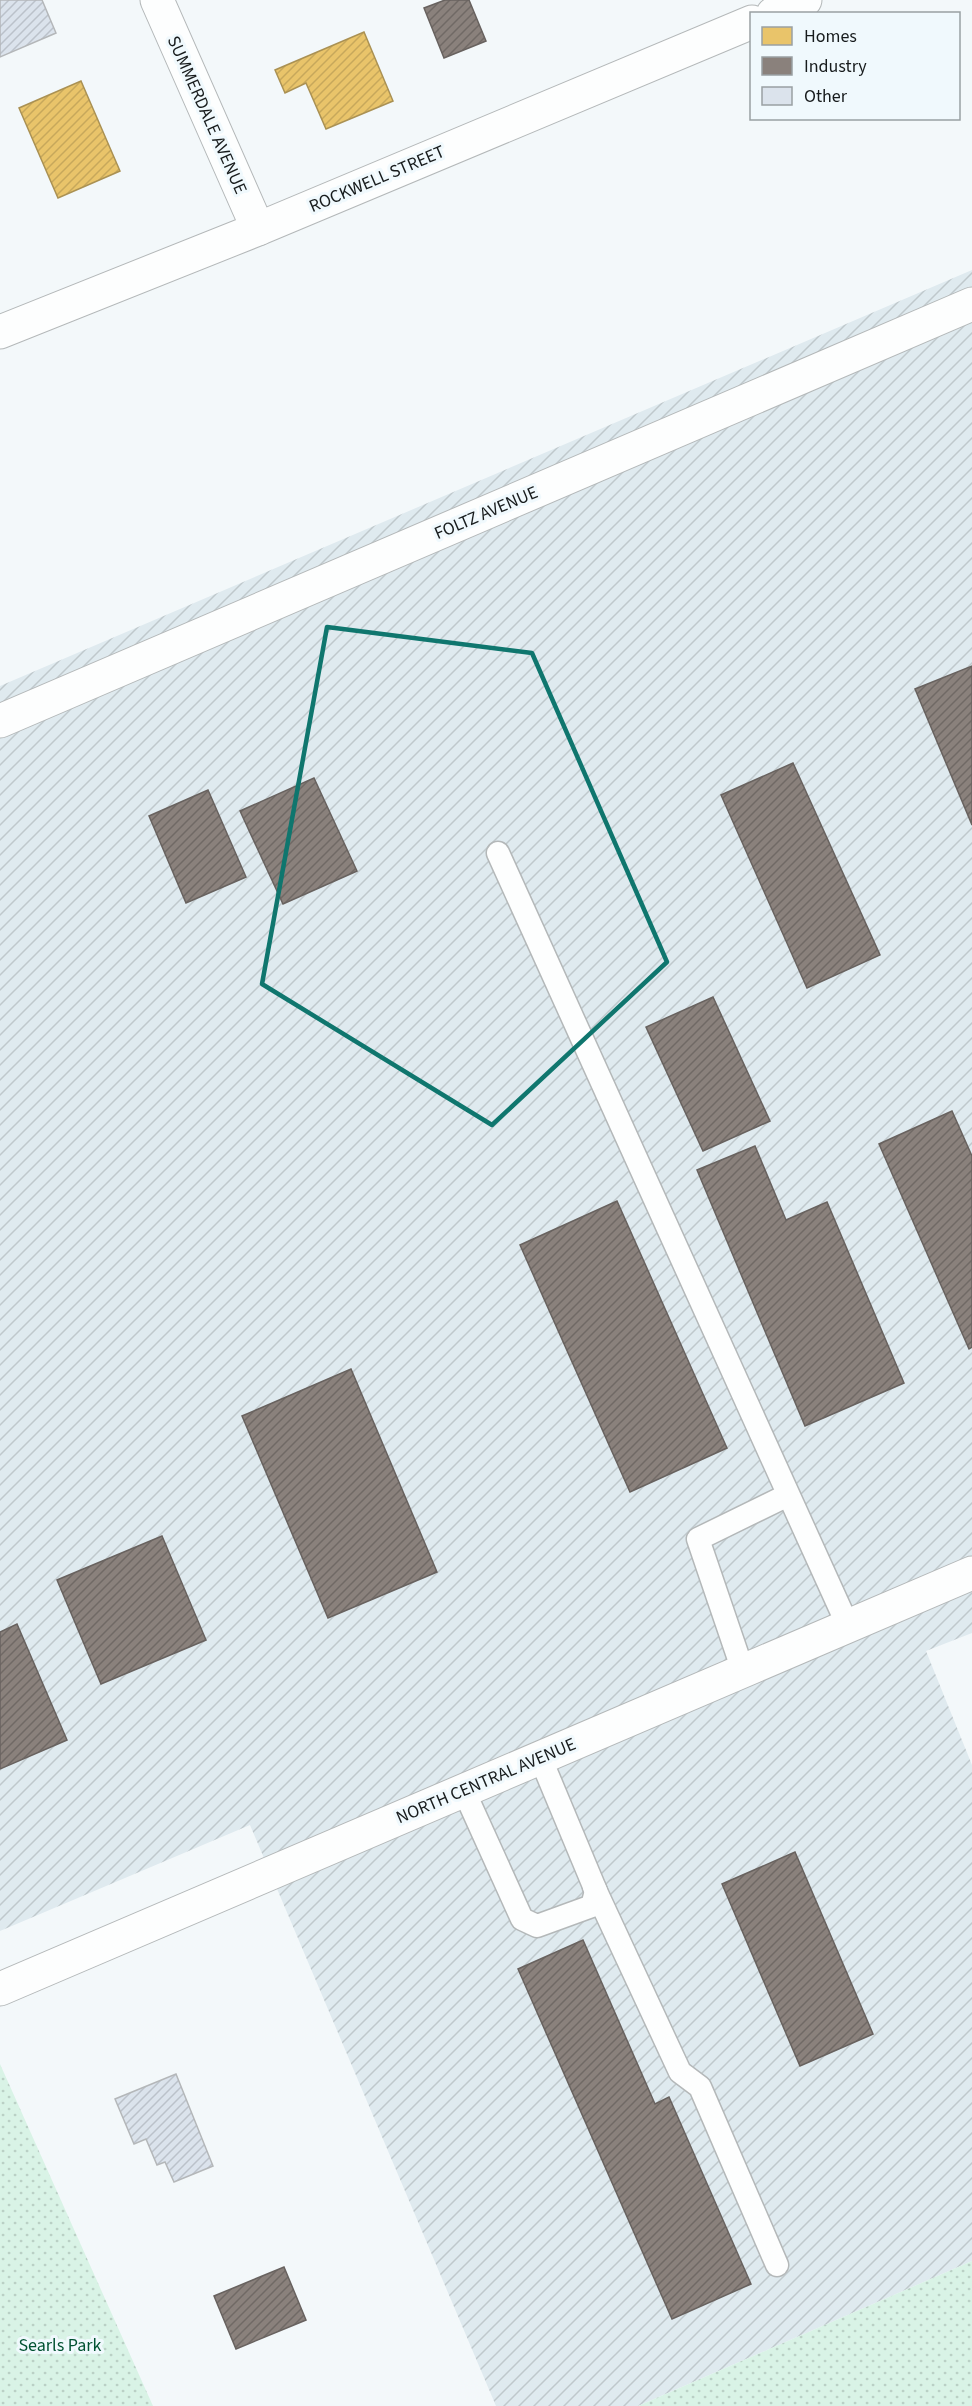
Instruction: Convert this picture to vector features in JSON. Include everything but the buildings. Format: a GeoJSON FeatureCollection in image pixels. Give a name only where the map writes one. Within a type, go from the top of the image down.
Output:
{"type":"FeatureCollection","features":[{"type":"Feature","properties":{"kind":"street","name":"SUMMERDALE AVENUE"},"geometry":{"type":"LineString","coordinates":[[157,0],[258,229]]}},
{"type":"Feature","properties":{"kind":"street"},"geometry":{"type":"LineString","coordinates":[[777,12],[804,0]]}},
{"type":"Feature","properties":{"kind":"street","name":"ROCKWELL STREET"},"geometry":{"type":"LineString","coordinates":[[0,332],[258,229],[750,23]]}},
{"type":"Feature","properties":{"kind":"street","name":"FOLTZ AVENUE"},"geometry":{"type":"LineString","coordinates":[[0,721],[972,304]]}},
{"type":"Feature","properties":{"kind":"street","name":"NORTH CENTRAL AVENUE"},"geometry":{"type":"LineString","coordinates":[[0,1989],[972,1573]]}},
{"type":"Feature","properties":{"kind":"lane"},"geometry":{"type":"LineString","coordinates":[[498,853],[848,1626]]}},
{"type":"Feature","properties":{"kind":"lane"},"geometry":{"type":"LineString","coordinates":[[744,1671],[698,1539],[788,1495]]}},
{"type":"Feature","properties":{"kind":"lane"},"geometry":{"type":"LineString","coordinates":[[540,1758],[594,1887],[680,2072],[700,2087],[777,2265]]}},
{"type":"Feature","properties":{"kind":"lane"},"geometry":{"type":"LineString","coordinates":[[464,1791],[522,1919],[537,1926],[591,1906],[596,1891],[594,1887]]}},
{"type":"Feature","properties":{"kind":"highlighted area"},"geometry":{"type":"Polygon","coordinates":[[[327,627],[532,653],[667,962],[492,1125],[262,984],[327,627]]]}},
{"type":"Feature","properties":{"kind":"shaded area"},"geometry":{"type":"Polygon","coordinates":[[[972,270],[972,1633],[926,1651],[972,1765],[972,2261],[638,2406],[496,2406],[250,1825],[0,1931],[0,686],[972,270]]]}},
{"type":"Feature","properties":{"kind":"green space","name":"Searls Park"},"geometry":{"type":"Polygon","coordinates":[[[0,2064],[153,2406],[0,2406],[0,2064]]]}},
{"type":"Feature","properties":{"kind":"green space"},"geometry":{"type":"Polygon","coordinates":[[[972,2261],[972,2406],[638,2406],[972,2261]]]}}]}
